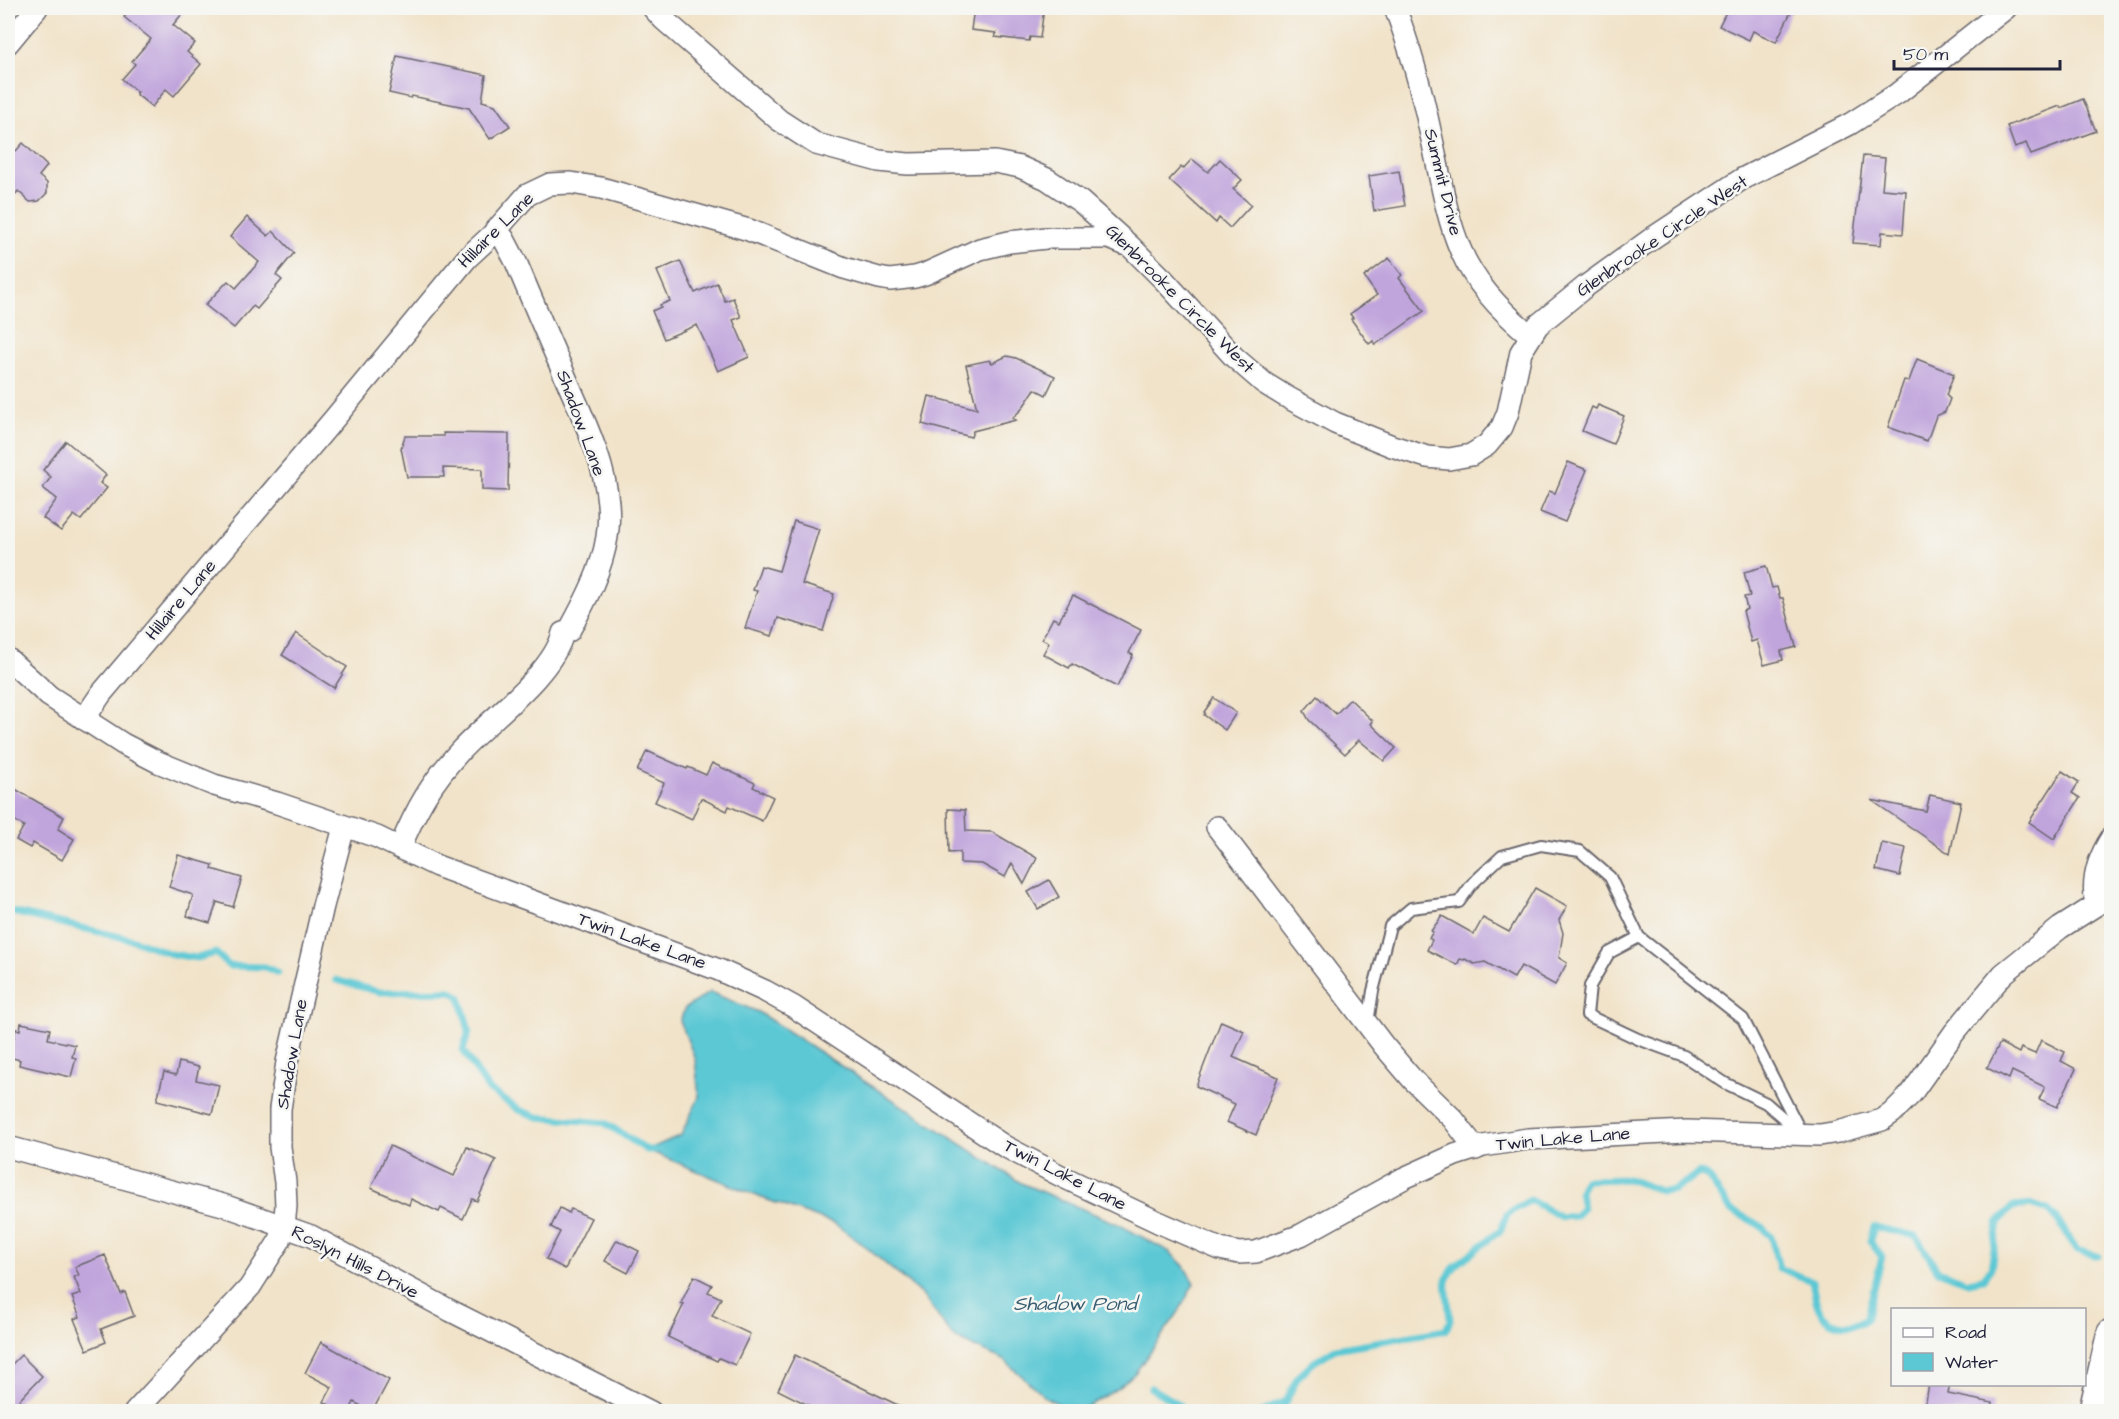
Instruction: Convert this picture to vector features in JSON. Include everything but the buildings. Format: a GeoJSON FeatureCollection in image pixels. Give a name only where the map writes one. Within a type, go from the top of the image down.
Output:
{"type":"FeatureCollection","features":[{"type":"Feature","properties":{"kind":"main road"},"geometry":{"type":"LineString","coordinates":[[2094,1412],[2107,1377],[2112,1334]]}},
{"type":"Feature","properties":{"kind":"street"},"geometry":{"type":"LineString","coordinates":[[8,43],[37,8]]}},
{"type":"Feature","properties":{"kind":"street","name":"Glenbrooke Circle West"},"geometry":{"type":"LineString","coordinates":[[653,8],[663,20],[779,120],[816,144],[879,161],[908,164],[995,162],[1020,167],[1047,179],[1081,202],[1130,246],[1234,357],[1264,383],[1335,423],[1392,446],[1427,457],[1449,459],[1471,455],[1487,445],[1496,435],[1508,412],[1521,352],[1530,335],[1538,325],[1586,286],[1654,237],[1742,179],[1850,124],[1897,94],[2006,8]]}},
{"type":"Feature","properties":{"kind":"street","name":"Summit Drive"},"geometry":{"type":"LineString","coordinates":[[1395,8],[1406,37],[1427,114],[1449,219],[1462,253],[1474,274],[1507,316],[1530,335]]}},
{"type":"Feature","properties":{"kind":"street","name":"Hillaire Lane"},"geometry":{"type":"LineString","coordinates":[[84,719],[101,694],[467,258],[534,190],[550,184],[571,183],[601,188],[749,230],[844,268],[879,278],[915,278],[980,249],[1009,242],[1046,238],[1109,237],[1130,246]]}},
{"type":"Feature","properties":{"kind":"street","name":"Shadow Lane"},"geometry":{"type":"LineString","coordinates":[[400,848],[415,811],[437,777],[540,671],[560,646],[563,633],[569,631],[582,608],[601,562],[607,536],[608,504],[600,463],[516,262],[496,229]]}},
{"type":"Feature","properties":{"kind":"street","name":"Twin Lake Lane"},"geometry":{"type":"LineString","coordinates":[[8,658],[49,696],[123,744],[205,781],[344,827],[400,848],[437,866],[719,970],[765,991],[794,1007],[1004,1146],[1158,1222],[1220,1249],[1239,1253],[1270,1248],[1301,1235],[1404,1178],[1455,1155],[1476,1149],[1528,1139],[1686,1131],[1820,1135],[1882,1120],[1911,1094],[1954,1033],[2003,974],[2061,928],[2104,900]]}},
{"type":"Feature","properties":{"kind":"street","name":"Shadow Lane"},"geometry":{"type":"LineString","coordinates":[[135,1412],[250,1287],[280,1240],[284,1226],[285,1182],[280,1147],[280,1108],[287,1062],[344,827]]}},
{"type":"Feature","properties":{"kind":"street"},"geometry":{"type":"LineString","coordinates":[[1216,827],[1368,1025],[1413,1080],[1453,1119],[1476,1149]]}},
{"type":"Feature","properties":{"kind":"street"},"geometry":{"type":"LineString","coordinates":[[2104,900],[2094,894],[2095,873],[2101,854],[2112,837]]}},
{"type":"Feature","properties":{"kind":"street","name":"Roslyn Hills Drive"},"geometry":{"type":"LineString","coordinates":[[8,1147],[223,1205],[311,1236],[451,1311],[651,1412]]}},
{"type":"Feature","properties":{"kind":"lane"},"geometry":{"type":"LineString","coordinates":[[1368,1025],[1372,991],[1390,926],[1411,908],[1459,902],[1472,884],[1502,856],[1541,845],[1580,851],[1610,877],[1639,937],[1743,1019],[1802,1134]]}},
{"type":"Feature","properties":{"kind":"lane"},"geometry":{"type":"LineString","coordinates":[[1639,937],[1609,953],[1590,986],[1587,1015],[1638,1039],[1684,1056],[1725,1083],[1766,1103],[1802,1134]]}},
{"type":"Feature","properties":{"kind":"water","name":"Shadow Pond"},"geometry":{"type":"Polygon","coordinates":[[[710,992],[758,1012],[1021,1183],[1118,1224],[1170,1252],[1184,1266],[1194,1283],[1178,1313],[1135,1373],[1118,1388],[1081,1411],[1072,1411],[1045,1397],[1004,1360],[954,1338],[922,1295],[835,1224],[762,1198],[647,1150],[681,1135],[699,1097],[695,1059],[680,1021],[685,1008],[710,992]]]}},
{"type":"Feature","properties":{"kind":"waterway"},"geometry":{"type":"LineString","coordinates":[[8,911],[134,940],[171,954],[197,958],[216,953],[229,966],[265,967],[278,973]]}},
{"type":"Feature","properties":{"kind":"waterway"},"geometry":{"type":"LineString","coordinates":[[336,980],[379,992],[451,991],[460,997],[469,1031],[463,1050],[488,1089],[519,1110],[538,1117],[605,1123],[647,1150],[655,1150]]}},
{"type":"Feature","properties":{"kind":"waterway"},"geometry":{"type":"LineString","coordinates":[[1281,1412],[1297,1378],[1314,1362],[1335,1349],[1446,1330],[1450,1320],[1446,1280],[1455,1266],[1501,1230],[1507,1214],[1530,1200],[1561,1217],[1575,1216],[1583,1208],[1580,1191],[1585,1180],[1628,1179],[1661,1191],[1674,1190],[1699,1173],[1708,1177],[1731,1210],[1761,1226],[1771,1237],[1779,1268],[1812,1281],[1819,1309],[1823,1315],[1834,1322],[1846,1325],[1866,1320],[1882,1257],[1870,1241],[1874,1227],[1916,1236],[1938,1271],[1968,1282],[1983,1279],[1991,1268],[1998,1223],[2012,1207],[2033,1205],[2048,1210],[2057,1219],[2077,1250],[2098,1256]]}},
{"type":"Feature","properties":{"kind":"waterway"},"geometry":{"type":"LineString","coordinates":[[1151,1388],[1179,1405]]}},
{"type":"Feature","properties":{"kind":"waterway"},"geometry":{"type":"LineString","coordinates":[[1263,1412],[1284,1402]]}}]}
